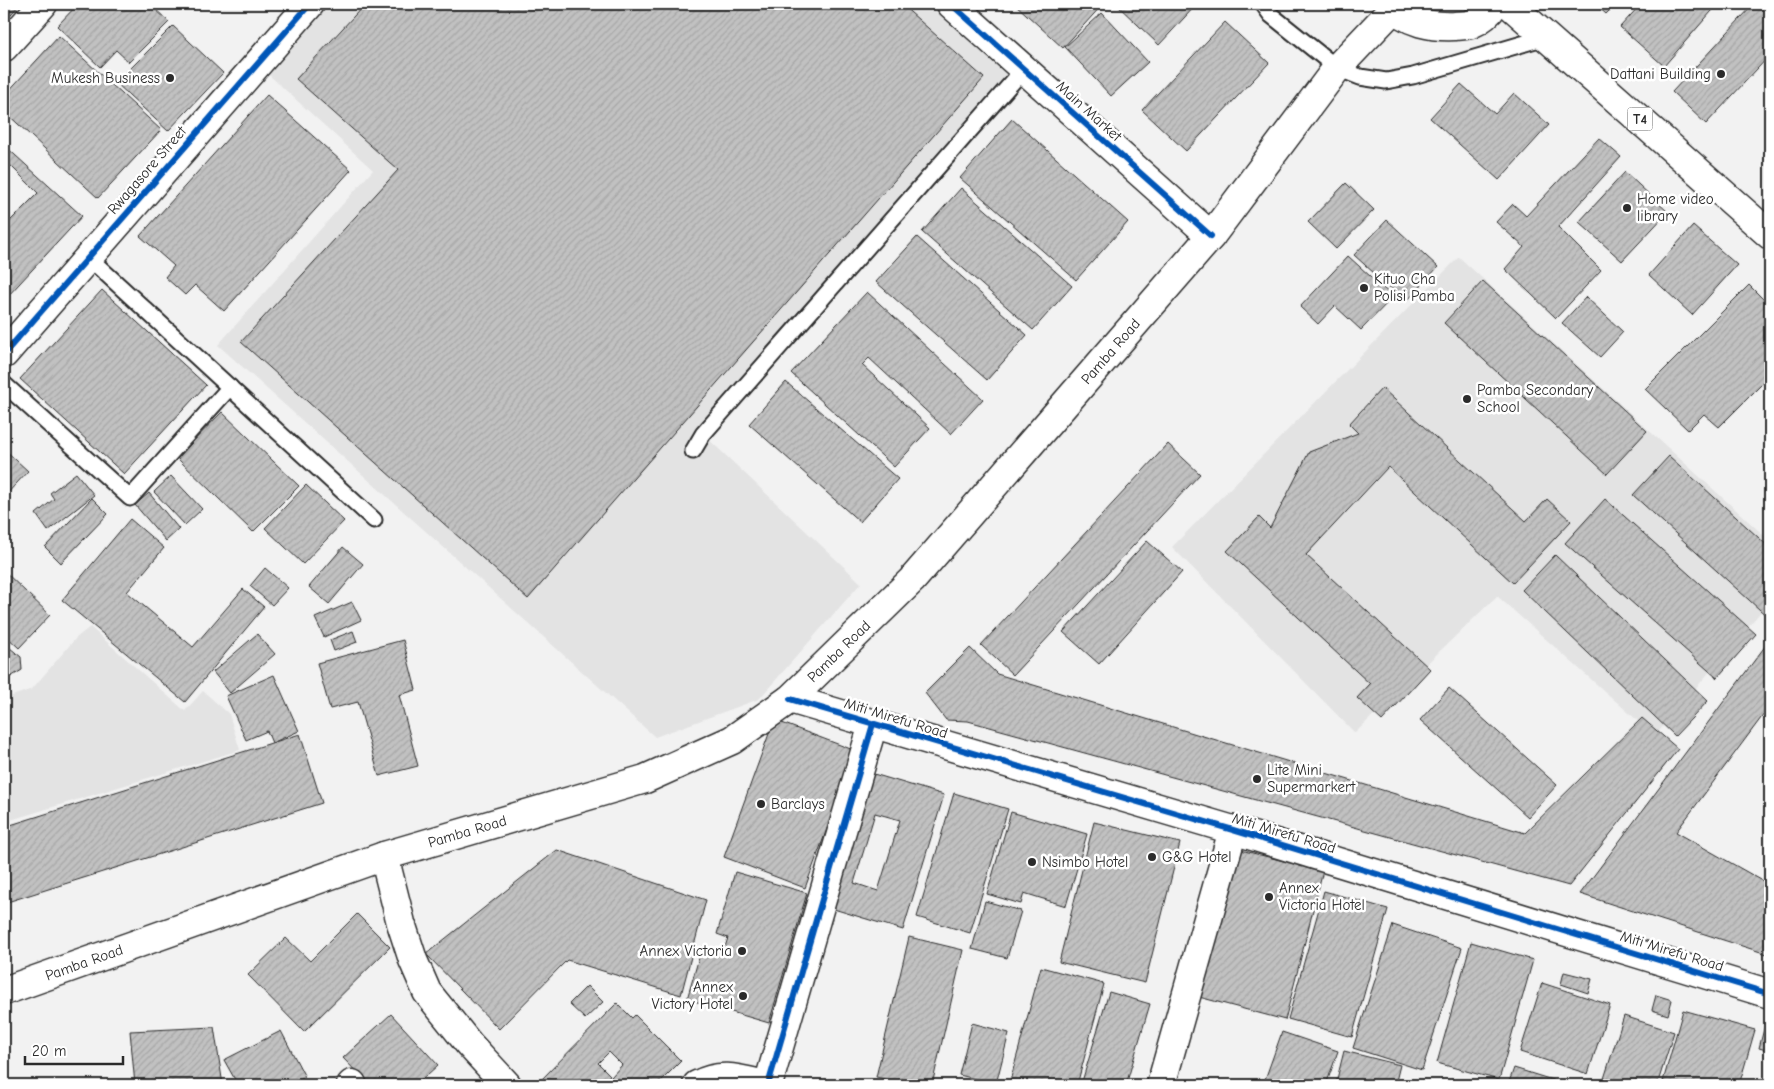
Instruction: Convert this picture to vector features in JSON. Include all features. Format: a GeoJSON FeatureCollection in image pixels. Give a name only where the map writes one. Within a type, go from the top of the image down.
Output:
{"type":"FeatureCollection","features":[{"type":"Feature","properties":{"kind":"main road"},"geometry":{"type":"LineString","coordinates":[[4,47],[42,4]]}},
{"type":"Feature","properties":{"kind":"main road","name":"Rwagasore Street"},"geometry":{"type":"LineString","coordinates":[[4,354],[310,4]]}},
{"type":"Feature","properties":{"kind":"main road","name":"Main Market"},"geometry":{"type":"LineString","coordinates":[[950,4],[1210,236]]}},
{"type":"Feature","properties":{"kind":"main road"},"geometry":{"type":"LineString","coordinates":[[1392,6],[1414,21],[1438,27],[1470,24],[1489,13],[1494,4]]}},
{"type":"Feature","properties":{"kind":"main road","name":"T4"},"geometry":{"type":"LineString","coordinates":[[1509,4],[1770,235]]}},
{"type":"Feature","properties":{"kind":"main road","name":"Pamba Road"},"geometry":{"type":"LineString","coordinates":[[4,991],[384,856],[645,780],[732,740],[790,699],[912,580],[1210,236],[1337,68],[1392,6]]}},
{"type":"Feature","properties":{"kind":"main road","name":"Miti Mirefu Road"},"geometry":{"type":"LineString","coordinates":[[790,699],[1233,830],[1770,994]]}},
{"type":"Feature","properties":{"kind":"main road"},"geometry":{"type":"LineString","coordinates":[[697,1085],[708,1079],[731,1076],[766,1085],[872,724]]}},
{"type":"Feature","properties":{"kind":"main road"},"geometry":{"type":"LineString","coordinates":[[1161,1085],[1233,830]]}},
{"type":"Feature","properties":{"kind":"main road"},"geometry":{"type":"LineString","coordinates":[[384,856],[401,923],[413,960],[427,992],[469,1044],[507,1085]]}},
{"type":"Feature","properties":{"kind":"lane"},"geometry":{"type":"LineString","coordinates":[[1263,4],[1271,15],[1337,68],[1360,76],[1386,81],[1412,76],[1546,37]]}},
{"type":"Feature","properties":{"kind":"lane"},"geometry":{"type":"LineString","coordinates":[[693,451],[703,434],[1024,69]]}},
{"type":"Feature","properties":{"kind":"lane"},"geometry":{"type":"LineString","coordinates":[[88,257],[374,520]]}},
{"type":"Feature","properties":{"kind":"lane"},"geometry":{"type":"LineString","coordinates":[[4,384],[130,498],[230,387]]}},
{"type":"Feature","properties":{"kind":"shaded area"},"geometry":{"type":"Polygon","coordinates":[[[310,4],[951,4],[1024,69],[703,434],[861,583],[759,699],[655,737],[218,345],[373,170],[257,64],[310,4]]]}},
{"type":"Feature","properties":{"kind":"shaded area","name":"Pamba Secondary School"},"geometry":{"type":"Polygon","coordinates":[[[1459,257],[1770,541],[1770,601],[1655,736],[1497,596],[1355,733],[1172,547],[1459,257]]]}},
{"type":"Feature","properties":{"kind":"shaded area"},"geometry":{"type":"Polygon","coordinates":[[[90,627],[185,711],[203,691],[229,714],[240,750],[4,822],[4,699],[32,689],[76,638],[90,627]]]}},
{"type":"Feature","properties":{"kind":"building"},"geometry":{"type":"Polygon","coordinates":[[[4,4],[20,4],[4,22],[4,4]]]}},
{"type":"Feature","properties":{"kind":"building","name":"Mukesh Business"},"geometry":{"type":"Polygon","coordinates":[[[78,4],[150,4],[169,22],[129,62],[116,50],[100,67],[57,26],[78,4]]]}},
{"type":"Feature","properties":{"kind":"building"},"geometry":{"type":"Polygon","coordinates":[[[365,4],[901,4],[984,78],[528,599],[241,342],[398,170],[296,79],[365,4]]]}},
{"type":"Feature","properties":{"kind":"building"},"geometry":{"type":"Polygon","coordinates":[[[1015,4],[1103,4],[1063,48],[1015,4]]]}},
{"type":"Feature","properties":{"kind":"building"},"geometry":{"type":"Polygon","coordinates":[[[1116,4],[1197,4],[1159,45],[1116,4]]]}},
{"type":"Feature","properties":{"kind":"building"},"geometry":{"type":"Polygon","coordinates":[[[1595,4],[1616,4],[1606,14],[1595,4]]]}},
{"type":"Feature","properties":{"kind":"building"},"geometry":{"type":"Polygon","coordinates":[[[1641,4],[1718,4],[1664,66],[1620,27],[1641,4]]]}},
{"type":"Feature","properties":{"kind":"building","name":"Dattani Building"},"geometry":{"type":"Polygon","coordinates":[[[1754,4],[1770,4],[1770,55],[1706,124],[1672,92],[1754,4]]]}},
{"type":"Feature","properties":{"kind":"building"},"geometry":{"type":"Polygon","coordinates":[[[1102,13],[1148,62],[1111,96],[1065,47],[1102,13]]]}},
{"type":"Feature","properties":{"kind":"building"},"geometry":{"type":"Polygon","coordinates":[[[1225,22],[1269,63],[1186,151],[1142,110],[1225,22]]]}},
{"type":"Feature","properties":{"kind":"building","name":"Mukesh Business"},"geometry":{"type":"Polygon","coordinates":[[[173,26],[223,73],[168,131],[116,83],[173,26]]]}},
{"type":"Feature","properties":{"kind":"building"},"geometry":{"type":"Polygon","coordinates":[[[59,36],[161,130],[98,198],[4,111],[4,96],[59,36]]]}},
{"type":"Feature","properties":{"kind":"building"},"geometry":{"type":"Polygon","coordinates":[[[1461,84],[1495,114],[1514,93],[1549,125],[1499,180],[1430,118],[1461,84]]]}},
{"type":"Feature","properties":{"kind":"building"},"geometry":{"type":"Polygon","coordinates":[[[267,95],[351,170],[224,311],[195,285],[185,295],[165,277],[174,266],[140,236],[267,95]]]}},
{"type":"Feature","properties":{"kind":"building"},"geometry":{"type":"Polygon","coordinates":[[[1012,119],[1128,222],[1076,280],[960,178],[1012,119]]]}},
{"type":"Feature","properties":{"kind":"building"},"geometry":{"type":"Polygon","coordinates":[[[1599,138],[1621,157],[1558,227],[1601,270],[1556,318],[1505,269],[1524,247],[1496,222],[1513,204],[1526,216],[1599,138]]]}},
{"type":"Feature","properties":{"kind":"building"},"geometry":{"type":"Polygon","coordinates":[[[4,145],[82,216],[7,297],[4,295],[4,227],[38,193],[4,159],[4,145]]]}},
{"type":"Feature","properties":{"kind":"building"},"geometry":{"type":"Polygon","coordinates":[[[1625,172],[1668,212],[1622,261],[1579,222],[1625,172]]]}},
{"type":"Feature","properties":{"kind":"building"},"geometry":{"type":"Polygon","coordinates":[[[1346,183],[1374,210],[1336,249],[1308,222],[1346,183]]]}},
{"type":"Feature","properties":{"kind":"building"},"geometry":{"type":"Polygon","coordinates":[[[961,188],[1072,286],[1033,330],[922,232],[961,188]]]}},
{"type":"Feature","properties":{"kind":"building"},"geometry":{"type":"Polygon","coordinates":[[[1387,220],[1438,267],[1406,302],[1354,255],[1387,220]]]}},
{"type":"Feature","properties":{"kind":"building"},"geometry":{"type":"Polygon","coordinates":[[[1693,226],[1737,265],[1692,315],[1649,275],[1693,226]]]}},
{"type":"Feature","properties":{"kind":"building"},"geometry":{"type":"Polygon","coordinates":[[[917,237],[1027,335],[987,380],[876,282],[917,237]]]}},
{"type":"Feature","properties":{"kind":"building"},"geometry":{"type":"Polygon","coordinates":[[[1348,256],[1393,297],[1361,330],[1335,306],[1318,324],[1300,307],[1348,256]]]}},
{"type":"Feature","properties":{"kind":"building"},"geometry":{"type":"Polygon","coordinates":[[[1483,281],[1647,431],[1607,474],[1444,323],[1483,281]]]}},
{"type":"Feature","properties":{"kind":"building"},"geometry":{"type":"Polygon","coordinates":[[[1749,285],[1770,306],[1770,376],[1719,427],[1704,414],[1688,430],[1645,389],[1749,285]]]}},
{"type":"Feature","properties":{"kind":"building"},"geometry":{"type":"Polygon","coordinates":[[[102,290],[206,385],[124,474],[20,379],[102,290]]]}},
{"type":"Feature","properties":{"kind":"building"},"geometry":{"type":"Polygon","coordinates":[[[867,292],[983,399],[951,434],[869,358],[862,365],[930,428],[894,467],[791,373],[867,292]]]}},
{"type":"Feature","properties":{"kind":"building"},"geometry":{"type":"Polygon","coordinates":[[[1586,297],[1623,332],[1600,357],[1562,323],[1586,297]]]}},
{"type":"Feature","properties":{"kind":"building"},"geometry":{"type":"Polygon","coordinates":[[[786,382],[898,479],[860,522],[749,424],[786,382]]]}},
{"type":"Feature","properties":{"kind":"building","name":"Pamba Secondary School"},"geometry":{"type":"Polygon","coordinates":[[[1382,388],[1526,521],[1547,499],[1571,521],[1513,583],[1388,467],[1306,555],[1430,669],[1382,721],[1357,698],[1370,684],[1227,551],[1259,517],[1270,528],[1309,452],[1358,433],[1349,424],[1382,388]]]}},
{"type":"Feature","properties":{"kind":"building"},"geometry":{"type":"Polygon","coordinates":[[[222,412],[299,486],[253,532],[177,458],[222,412]]]}},
{"type":"Feature","properties":{"kind":"building"},"geometry":{"type":"Polygon","coordinates":[[[1168,444],[1200,474],[1013,675],[981,645],[1168,444]]]}},
{"type":"Feature","properties":{"kind":"building"},"geometry":{"type":"Polygon","coordinates":[[[4,449],[28,471],[4,497],[4,449]]]}},
{"type":"Feature","properties":{"kind":"building"},"geometry":{"type":"Polygon","coordinates":[[[1669,456],[1770,548],[1770,619],[1633,495],[1669,456]]]}},
{"type":"Feature","properties":{"kind":"building"},"geometry":{"type":"Polygon","coordinates":[[[76,473],[94,495],[48,531],[36,514],[54,499],[50,493],[76,473]]]}},
{"type":"Feature","properties":{"kind":"building"},"geometry":{"type":"Polygon","coordinates":[[[171,476],[202,509],[185,525],[154,492],[171,476]]]}},
{"type":"Feature","properties":{"kind":"building"},"geometry":{"type":"Polygon","coordinates":[[[306,485],[344,521],[303,564],[265,528],[306,485]]]}},
{"type":"Feature","properties":{"kind":"building"},"geometry":{"type":"Polygon","coordinates":[[[149,493],[179,529],[166,541],[135,505],[149,493]]]}},
{"type":"Feature","properties":{"kind":"building"},"geometry":{"type":"Polygon","coordinates":[[[92,498],[108,514],[61,563],[45,547],[92,498]]]}},
{"type":"Feature","properties":{"kind":"building"},"geometry":{"type":"Polygon","coordinates":[[[1605,499],[1756,634],[1717,678],[1565,543],[1605,499]]]}},
{"type":"Feature","properties":{"kind":"building"},"geometry":{"type":"Polygon","coordinates":[[[130,519],[164,548],[127,592],[193,647],[243,589],[264,607],[185,702],[62,600],[130,519]]]}},
{"type":"Feature","properties":{"kind":"building"},"geometry":{"type":"Polygon","coordinates":[[[1147,541],[1182,572],[1099,664],[1063,632],[1147,541]]]}},
{"type":"Feature","properties":{"kind":"building"},"geometry":{"type":"Polygon","coordinates":[[[343,547],[363,564],[329,604],[309,587],[343,547]]]}},
{"type":"Feature","properties":{"kind":"building"},"geometry":{"type":"Polygon","coordinates":[[[1555,555],[1708,701],[1675,736],[1522,590],[1555,555]]]}},
{"type":"Feature","properties":{"kind":"building"},"geometry":{"type":"Polygon","coordinates":[[[265,568],[288,588],[272,605],[250,586],[265,568]]]}},
{"type":"Feature","properties":{"kind":"building"},"geometry":{"type":"Polygon","coordinates":[[[4,571],[50,615],[19,648],[4,634],[4,571]]]}},
{"type":"Feature","properties":{"kind":"building"},"geometry":{"type":"Polygon","coordinates":[[[352,602],[361,620],[324,637],[315,618],[352,602]]]}},
{"type":"Feature","properties":{"kind":"building"},"geometry":{"type":"Polygon","coordinates":[[[353,631],[357,642],[334,651],[330,640],[353,631]]]}},
{"type":"Feature","properties":{"kind":"building"},"geometry":{"type":"Polygon","coordinates":[[[257,634],[275,654],[230,693],[213,672],[257,634]]]}},
{"type":"Feature","properties":{"kind":"building"},"geometry":{"type":"Polygon","coordinates":[[[403,640],[416,690],[399,695],[418,766],[379,776],[358,702],[330,709],[317,663],[403,640]]]}},
{"type":"Feature","properties":{"kind":"building"},"geometry":{"type":"Polygon","coordinates":[[[1769,641],[1770,706],[1676,832],[1770,885],[1770,955],[1580,894],[1769,641]]]}},
{"type":"Feature","properties":{"kind":"building"},"geometry":{"type":"Polygon","coordinates":[[[4,643],[21,657],[22,670],[4,681],[4,643]]]}},
{"type":"Feature","properties":{"kind":"building"},"geometry":{"type":"Polygon","coordinates":[[[970,648],[997,674],[1525,833],[1642,718],[1678,749],[1569,886],[968,721],[946,720],[925,693],[970,648]]]}},
{"type":"Feature","properties":{"kind":"building"},"geometry":{"type":"Polygon","coordinates":[[[274,675],[299,731],[272,743],[267,731],[246,740],[226,696],[274,675]]]}},
{"type":"Feature","properties":{"kind":"building"},"geometry":{"type":"Polygon","coordinates":[[[1449,688],[1557,785],[1528,817],[1420,720],[1449,688]]]}},
{"type":"Feature","properties":{"kind":"building"},"geometry":{"type":"Polygon","coordinates":[[[774,720],[856,751],[805,888],[724,857],[774,720]]]}},
{"type":"Feature","properties":{"kind":"building"},"geometry":{"type":"Polygon","coordinates":[[[300,734],[322,803],[4,903],[4,827],[300,734]]]}},
{"type":"Feature","properties":{"kind":"building"},"geometry":{"type":"Polygon","coordinates":[[[867,772],[944,795],[903,930],[827,907],[867,772]],[[875,813],[854,883],[878,891],[900,820],[875,813]]]}},
{"type":"Feature","properties":{"kind":"building"},"geometry":{"type":"Polygon","coordinates":[[[954,793],[1008,809],[970,933],[917,917],[954,793]]]}},
{"type":"Feature","properties":{"kind":"building"},"geometry":{"type":"Polygon","coordinates":[[[1011,812],[1087,834],[1066,906],[1024,893],[1021,904],[987,894],[1011,812]]]}},
{"type":"Feature","properties":{"kind":"building"},"geometry":{"type":"Polygon","coordinates":[[[1094,822],[1180,843],[1145,983],[1059,962],[1094,822]]]}},
{"type":"Feature","properties":{"kind":"building"},"geometry":{"type":"Polygon","coordinates":[[[1237,849],[1323,871],[1285,1020],[1199,997],[1237,849]]]}},
{"type":"Feature","properties":{"kind":"building"},"geometry":{"type":"Polygon","coordinates":[[[557,850],[706,900],[681,995],[567,960],[499,1029],[426,954],[557,850]]]}},
{"type":"Feature","properties":{"kind":"building"},"geometry":{"type":"Polygon","coordinates":[[[735,872],[807,893],[769,1023],[687,999],[702,947],[723,953],[728,938],[717,934],[735,872]]]}},
{"type":"Feature","properties":{"kind":"building"},"geometry":{"type":"Polygon","coordinates":[[[1324,891],[1388,909],[1352,1037],[1288,1019],[1324,891]]]}},
{"type":"Feature","properties":{"kind":"building"},"geometry":{"type":"Polygon","coordinates":[[[985,901],[1021,911],[1007,958],[972,949],[985,901]]]}},
{"type":"Feature","properties":{"kind":"building"},"geometry":{"type":"Polygon","coordinates":[[[357,914],[390,947],[304,1032],[248,975],[286,938],[310,961],[357,914]]]}},
{"type":"Feature","properties":{"kind":"building"},"geometry":{"type":"Polygon","coordinates":[[[1393,925],[1462,948],[1422,1070],[1353,1048],[1393,925]]]}},
{"type":"Feature","properties":{"kind":"building"},"geometry":{"type":"Polygon","coordinates":[[[909,937],[963,950],[932,1085],[911,1085],[876,1077],[909,937]]]}},
{"type":"Feature","properties":{"kind":"building"},"geometry":{"type":"Polygon","coordinates":[[[1471,942],[1533,960],[1499,1080],[1437,1063],[1471,942]]]}},
{"type":"Feature","properties":{"kind":"building"},"geometry":{"type":"Polygon","coordinates":[[[1041,967],[1104,984],[1077,1085],[1009,1085],[1041,967]]]}},
{"type":"Feature","properties":{"kind":"building"},"geometry":{"type":"Polygon","coordinates":[[[1564,972],[1592,979],[1588,993],[1561,984],[1564,972]]]}},
{"type":"Feature","properties":{"kind":"building"},"geometry":{"type":"Polygon","coordinates":[[[1542,983],[1610,1005],[1588,1074],[1520,1052],[1542,983]]]}},
{"type":"Feature","properties":{"kind":"building"},"geometry":{"type":"Polygon","coordinates":[[[587,986],[603,1002],[585,1019],[569,1004],[587,986]]]}},
{"type":"Feature","properties":{"kind":"building"},"geometry":{"type":"Polygon","coordinates":[[[1109,992],[1150,1004],[1126,1085],[1081,1085],[1109,992]]]}},
{"type":"Feature","properties":{"kind":"building"},"geometry":{"type":"Polygon","coordinates":[[[1656,995],[1672,1000],[1668,1015],[1652,1010],[1656,995]]]}},
{"type":"Feature","properties":{"kind":"building"},"geometry":{"type":"Polygon","coordinates":[[[617,1003],[632,1018],[635,1015],[681,1061],[657,1085],[619,1085],[611,1077],[622,1065],[609,1052],[598,1063],[610,1075],[599,1085],[536,1085],[617,1003]]]}},
{"type":"Feature","properties":{"kind":"building"},"geometry":{"type":"Polygon","coordinates":[[[1683,1010],[1755,1030],[1739,1085],[1662,1085],[1683,1010]]]}},
{"type":"Feature","properties":{"kind":"building"},"geometry":{"type":"Polygon","coordinates":[[[391,1014],[438,1065],[416,1085],[369,1085],[343,1058],[391,1014]]]}},
{"type":"Feature","properties":{"kind":"building"},"geometry":{"type":"Polygon","coordinates":[[[1624,1016],[1674,1032],[1657,1085],[1602,1085],[1624,1016]]]}},
{"type":"Feature","properties":{"kind":"building"},"geometry":{"type":"Polygon","coordinates":[[[972,1023],[1009,1033],[996,1084],[959,1075],[972,1023]]]}},
{"type":"Feature","properties":{"kind":"building"},"geometry":{"type":"Polygon","coordinates":[[[1765,1025],[1770,1026],[1770,1051],[1759,1048],[1765,1025]]]}},
{"type":"Feature","properties":{"kind":"building"},"geometry":{"type":"Polygon","coordinates":[[[214,1027],[223,1085],[135,1085],[130,1031],[214,1027]]]}},
{"type":"Feature","properties":{"kind":"building"},"geometry":{"type":"Polygon","coordinates":[[[281,1031],[305,1077],[290,1085],[238,1085],[224,1060],[281,1031]]]}},
{"type":"Feature","properties":{"kind":"building"},"geometry":{"type":"Polygon","coordinates":[[[1282,1032],[1338,1051],[1326,1085],[1263,1085],[1282,1032]]]}},
{"type":"Feature","properties":{"kind":"building"},"geometry":{"type":"Polygon","coordinates":[[[1344,1051],[1400,1065],[1395,1085],[1346,1085],[1336,1083],[1344,1051]]]}},
{"type":"Feature","properties":{"kind":"building"},"geometry":{"type":"Polygon","coordinates":[[[1514,1068],[1562,1083],[1561,1085],[1508,1085],[1514,1068]]]}},
{"type":"Feature","properties":{"kind":"cycle path"},"geometry":{"type":"LineString","coordinates":[[4,354],[310,4]]}},
{"type":"Feature","properties":{"kind":"cycle path"},"geometry":{"type":"LineString","coordinates":[[951,4],[1211,236]]}},
{"type":"Feature","properties":{"kind":"cycle path"},"geometry":{"type":"LineString","coordinates":[[790,699],[1233,830],[1770,994]]}},
{"type":"Feature","properties":{"kind":"cycle path"},"geometry":{"type":"LineString","coordinates":[[768,1085],[873,724]]}},
{"type":"Feature","properties":{"kind":"place","name":"Dattani Building"},"geometry":{"type":"Point","coordinates":[1721,74]}},
{"type":"Feature","properties":{"kind":"place","name":"Mukesh Business"},"geometry":{"type":"Point","coordinates":[170,78]}},
{"type":"Feature","properties":{"kind":"place","name":"Home video library"},"geometry":{"type":"Point","coordinates":[1627,208]}},
{"type":"Feature","properties":{"kind":"place","name":"Kituo Cha Polisi Pamba"},"geometry":{"type":"Point","coordinates":[1364,288]}},
{"type":"Feature","properties":{"kind":"place","name":"Pamba Secondary School"},"geometry":{"type":"Point","coordinates":[1467,399]}},
{"type":"Feature","properties":{"kind":"place","name":"Lite Mini Supermarkert"},"geometry":{"type":"Point","coordinates":[1257,779]}},
{"type":"Feature","properties":{"kind":"place","name":"Barclays"},"geometry":{"type":"Point","coordinates":[761,804]}},
{"type":"Feature","properties":{"kind":"place","name":"G&G Hotel"},"geometry":{"type":"Point","coordinates":[1152,857]}},
{"type":"Feature","properties":{"kind":"place","name":"Nsimbo Hotel"},"geometry":{"type":"Point","coordinates":[1032,862]}},
{"type":"Feature","properties":{"kind":"place","name":"Annex Victoria Hotel"},"geometry":{"type":"Point","coordinates":[1269,897]}},
{"type":"Feature","properties":{"kind":"place","name":"Annex Victoria"},"geometry":{"type":"Point","coordinates":[742,951]}},
{"type":"Feature","properties":{"kind":"place","name":"Annex Victory Hotel"},"geometry":{"type":"Point","coordinates":[743,996]}}]}
